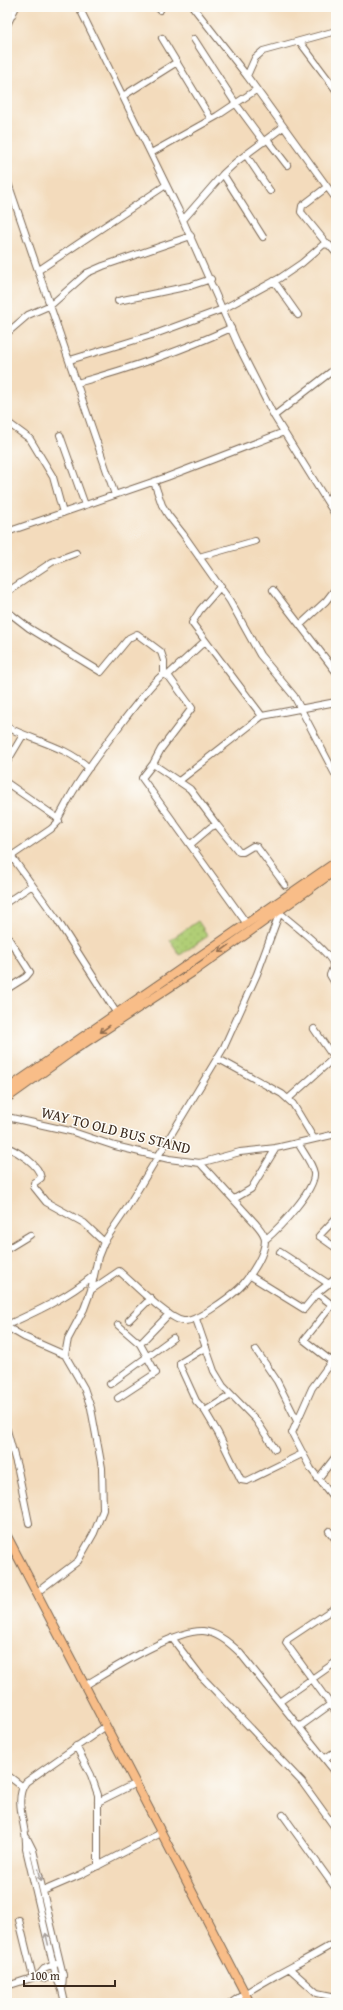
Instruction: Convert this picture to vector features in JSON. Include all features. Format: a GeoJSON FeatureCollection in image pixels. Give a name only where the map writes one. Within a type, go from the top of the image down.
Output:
{"type":"FeatureCollection","features":[{"type":"Feature","properties":{"kind":"main road"},"geometry":{"type":"LineString","coordinates":[[7,1098],[118,1015],[336,862]]}},
{"type":"Feature","properties":{"kind":"main road"},"geometry":{"type":"LineString","coordinates":[[7,1089],[118,1015],[193,972],[336,870]]}},
{"type":"Feature","properties":{"kind":"main road"},"geometry":{"type":"LineString","coordinates":[[8,1541],[250,2003]]}},
{"type":"Feature","properties":{"kind":"street"},"geometry":{"type":"LineString","coordinates":[[7,25],[16,7]]}},
{"type":"Feature","properties":{"kind":"street"},"geometry":{"type":"LineString","coordinates":[[79,7],[191,236],[231,328],[274,416],[336,516]]}},
{"type":"Feature","properties":{"kind":"street"},"geometry":{"type":"LineString","coordinates":[[193,7],[246,76],[336,199]]}},
{"type":"Feature","properties":{"kind":"street"},"geometry":{"type":"LineString","coordinates":[[246,76],[253,62],[260,53],[336,31]]}},
{"type":"Feature","properties":{"kind":"street"},"geometry":{"type":"LineString","coordinates":[[162,38],[211,119]]}},
{"type":"Feature","properties":{"kind":"street"},"geometry":{"type":"LineString","coordinates":[[194,39],[236,104],[287,165]]}},
{"type":"Feature","properties":{"kind":"street"},"geometry":{"type":"LineString","coordinates":[[300,42],[336,90]]}},
{"type":"Feature","properties":{"kind":"street"},"geometry":{"type":"LineString","coordinates":[[123,96],[177,62]]}},
{"type":"Feature","properties":{"kind":"street"},"geometry":{"type":"LineString","coordinates":[[151,153],[211,119],[256,90]]}},
{"type":"Feature","properties":{"kind":"street"},"geometry":{"type":"LineString","coordinates":[[183,220],[223,174],[283,127]]}},
{"type":"Feature","properties":{"kind":"street"},"geometry":{"type":"LineString","coordinates":[[246,155],[270,191]]}},
{"type":"Feature","properties":{"kind":"street"},"geometry":{"type":"LineString","coordinates":[[223,174],[263,237]]}},
{"type":"Feature","properties":{"kind":"street"},"geometry":{"type":"LineString","coordinates":[[7,180],[51,304],[115,495]]}},
{"type":"Feature","properties":{"kind":"street"},"geometry":{"type":"LineString","coordinates":[[39,270],[166,185]]}},
{"type":"Feature","properties":{"kind":"street"},"geometry":{"type":"LineString","coordinates":[[327,187],[302,206],[301,212],[336,253]]}},
{"type":"Feature","properties":{"kind":"street"},"geometry":{"type":"LineString","coordinates":[[7,333],[28,314],[51,304],[87,273],[103,266],[191,236]]}},
{"type":"Feature","properties":{"kind":"street"},"geometry":{"type":"LineString","coordinates":[[70,360],[155,334],[223,309],[274,281],[302,263],[322,245],[327,244]]}},
{"type":"Feature","properties":{"kind":"street"},"geometry":{"type":"LineString","coordinates":[[118,301],[190,286],[211,279]]}},
{"type":"Feature","properties":{"kind":"street"},"geometry":{"type":"LineString","coordinates":[[274,281],[298,315]]}},
{"type":"Feature","properties":{"kind":"street"},"geometry":{"type":"LineString","coordinates":[[77,383],[143,364],[191,346],[231,328]]}},
{"type":"Feature","properties":{"kind":"street"},"geometry":{"type":"LineString","coordinates":[[274,416],[336,368]]}},
{"type":"Feature","properties":{"kind":"street"},"geometry":{"type":"LineString","coordinates":[[7,422],[30,439],[53,476],[63,513]]}},
{"type":"Feature","properties":{"kind":"street"},"geometry":{"type":"LineString","coordinates":[[7,532],[154,482],[284,432]]}},
{"type":"Feature","properties":{"kind":"street"},"geometry":{"type":"LineString","coordinates":[[60,435],[85,505]]}},
{"type":"Feature","properties":{"kind":"street"},"geometry":{"type":"LineString","coordinates":[[154,482],[162,505],[221,586],[260,655],[290,690],[336,776]]}},
{"type":"Feature","properties":{"kind":"street"},"geometry":{"type":"LineString","coordinates":[[327,501],[336,489]]}},
{"type":"Feature","properties":{"kind":"street"},"geometry":{"type":"LineString","coordinates":[[199,557],[255,541]]}},
{"type":"Feature","properties":{"kind":"street"},"geometry":{"type":"LineString","coordinates":[[7,592],[52,562],[76,553]]}},
{"type":"Feature","properties":{"kind":"street"},"geometry":{"type":"LineString","coordinates":[[221,586],[200,610],[192,623],[262,716]]}},
{"type":"Feature","properties":{"kind":"street"},"geometry":{"type":"LineString","coordinates":[[300,626],[326,601],[336,588]]}},
{"type":"Feature","properties":{"kind":"street"},"geometry":{"type":"LineString","coordinates":[[274,590],[336,672]]}},
{"type":"Feature","properties":{"kind":"street"},"geometry":{"type":"LineString","coordinates":[[7,611],[29,628],[101,672],[129,638],[138,634],[162,652],[166,675],[192,708],[161,749],[154,764],[142,778],[248,924]]}},
{"type":"Feature","properties":{"kind":"street"},"geometry":{"type":"LineString","coordinates":[[118,1015],[56,918],[9,858],[58,823],[58,819],[80,780],[148,691],[158,679],[166,675],[205,640]]}},
{"type":"Feature","properties":{"kind":"street"},"geometry":{"type":"LineString","coordinates":[[179,781],[262,716],[336,702]]}},
{"type":"Feature","properties":{"kind":"street"},"geometry":{"type":"LineString","coordinates":[[7,727],[22,735],[63,749],[90,768]]}},
{"type":"Feature","properties":{"kind":"street"},"geometry":{"type":"LineString","coordinates":[[7,762],[22,735]]}},
{"type":"Feature","properties":{"kind":"street"},"geometry":{"type":"LineString","coordinates":[[154,764],[190,789],[239,852],[243,852],[253,846],[257,847],[285,885]]}},
{"type":"Feature","properties":{"kind":"street"},"geometry":{"type":"LineString","coordinates":[[7,783],[58,819]]}},
{"type":"Feature","properties":{"kind":"street"},"geometry":{"type":"LineString","coordinates":[[191,844],[211,827],[217,825]]}},
{"type":"Feature","properties":{"kind":"street"},"geometry":{"type":"LineString","coordinates":[[7,902],[31,886]]}},
{"type":"Feature","properties":{"kind":"street"},"geometry":{"type":"LineString","coordinates":[[65,1355],[68,1339],[84,1309],[91,1290],[104,1242],[158,1156],[216,1058],[257,974],[280,911],[323,951],[331,961],[333,966],[330,976],[336,984]]}},
{"type":"Feature","properties":{"kind":"street"},"geometry":{"type":"LineString","coordinates":[[7,936],[30,972],[26,978],[7,989]]}},
{"type":"Feature","properties":{"kind":"street"},"geometry":{"type":"LineString","coordinates":[[288,1099],[335,1057],[314,1029]]}},
{"type":"Feature","properties":{"kind":"street"},"geometry":{"type":"LineString","coordinates":[[216,1058],[277,1090],[288,1099],[293,1104],[314,1139]]}},
{"type":"Feature","properties":{"kind":"street","name":"WAY TO OLD BUS STAND"},"geometry":{"type":"LineString","coordinates":[[7,1117],[70,1131],[115,1146],[158,1156],[200,1163],[240,1152],[276,1148],[336,1134]]}},
{"type":"Feature","properties":{"kind":"street"},"geometry":{"type":"LineString","coordinates":[[91,1290],[119,1271],[169,1314],[183,1321],[196,1319],[236,1291],[249,1275],[261,1256],[265,1240],[303,1198],[312,1182],[312,1168],[298,1143]]}},
{"type":"Feature","properties":{"kind":"street"},"geometry":{"type":"LineString","coordinates":[[7,1147],[26,1157],[40,1174],[41,1178],[34,1183],[34,1187],[46,1202],[84,1223],[104,1242]]}},
{"type":"Feature","properties":{"kind":"street"},"geometry":{"type":"LineString","coordinates":[[234,1199],[251,1189],[276,1148]]}},
{"type":"Feature","properties":{"kind":"street"},"geometry":{"type":"LineString","coordinates":[[200,1163],[259,1228],[265,1240]]}},
{"type":"Feature","properties":{"kind":"street"},"geometry":{"type":"LineString","coordinates":[[336,1218],[319,1236],[336,1248]]}},
{"type":"Feature","properties":{"kind":"street"},"geometry":{"type":"LineString","coordinates":[[7,1249],[30,1235]]}},
{"type":"Feature","properties":{"kind":"street"},"geometry":{"type":"LineString","coordinates":[[280,1252],[329,1284]]}},
{"type":"Feature","properties":{"kind":"street"},"geometry":{"type":"LineString","coordinates":[[7,1326],[61,1300],[78,1289],[94,1275]]}},
{"type":"Feature","properties":{"kind":"street"},"geometry":{"type":"LineString","coordinates":[[249,1275],[304,1309],[317,1293],[336,1278]]}},
{"type":"Feature","properties":{"kind":"street"},"geometry":{"type":"LineString","coordinates":[[317,1293],[334,1307],[304,1340],[330,1361]]}},
{"type":"Feature","properties":{"kind":"street"},"geometry":{"type":"LineString","coordinates":[[129,1320],[151,1298]]}},
{"type":"Feature","properties":{"kind":"street"},"geometry":{"type":"LineString","coordinates":[[140,1344],[169,1314]]}},
{"type":"Feature","properties":{"kind":"street"},"geometry":{"type":"LineString","coordinates":[[196,1319],[214,1371],[223,1386],[260,1425],[275,1450]]}},
{"type":"Feature","properties":{"kind":"street"},"geometry":{"type":"LineString","coordinates":[[118,1325],[140,1344],[156,1373],[118,1398]]}},
{"type":"Feature","properties":{"kind":"street"},"geometry":{"type":"LineString","coordinates":[[7,1326],[24,1337],[65,1355],[84,1388],[91,1408],[102,1468],[103,1510],[94,1533],[78,1561],[36,1593]]}},
{"type":"Feature","properties":{"kind":"street"},"geometry":{"type":"LineString","coordinates":[[110,1384],[173,1338]]}},
{"type":"Feature","properties":{"kind":"street"},"geometry":{"type":"LineString","coordinates":[[206,1347],[180,1363],[180,1366],[196,1401],[205,1411],[218,1433],[239,1476],[244,1481],[302,1454]]}},
{"type":"Feature","properties":{"kind":"street"},"geometry":{"type":"LineString","coordinates":[[256,1350],[277,1381],[297,1421]]}},
{"type":"Feature","properties":{"kind":"street"},"geometry":{"type":"LineString","coordinates":[[336,1355],[330,1361],[312,1388],[292,1433],[302,1454],[318,1479],[336,1501]]}},
{"type":"Feature","properties":{"kind":"street"},"geometry":{"type":"LineString","coordinates":[[205,1411],[231,1394]]}},
{"type":"Feature","properties":{"kind":"street"},"geometry":{"type":"LineString","coordinates":[[7,1430],[18,1470],[28,1523]]}},
{"type":"Feature","properties":{"kind":"street"},"geometry":{"type":"LineString","coordinates":[[318,1479],[336,1456]]}},
{"type":"Feature","properties":{"kind":"street"},"geometry":{"type":"LineString","coordinates":[[329,1531],[336,1540]]}},
{"type":"Feature","properties":{"kind":"street"},"geometry":{"type":"LineString","coordinates":[[336,1607],[287,1641],[289,1649],[336,1712]]}},
{"type":"Feature","properties":{"kind":"street"},"geometry":{"type":"LineString","coordinates":[[84,1686],[172,1638],[204,1631],[213,1634],[233,1647],[336,1773]]}},
{"type":"Feature","properties":{"kind":"street"},"geometry":{"type":"LineString","coordinates":[[172,1638],[201,1676],[302,1782],[336,1829]]}},
{"type":"Feature","properties":{"kind":"street"},"geometry":{"type":"LineString","coordinates":[[282,1700],[336,1662]]}},
{"type":"Feature","properties":{"kind":"street"},"geometry":{"type":"LineString","coordinates":[[302,1725],[331,1704]]}},
{"type":"Feature","properties":{"kind":"street"},"geometry":{"type":"LineString","coordinates":[[65,2003],[62,1990],[56,1977],[26,1849],[27,1838],[20,1799],[22,1787],[26,1782],[106,1726]]}},
{"type":"Feature","properties":{"kind":"street"},"geometry":{"type":"LineString","coordinates":[[76,1746],[95,1785],[98,1802],[98,1866]]}},
{"type":"Feature","properties":{"kind":"street"},"geometry":{"type":"LineString","coordinates":[[327,1757],[336,1751]]}},
{"type":"Feature","properties":{"kind":"street"},"geometry":{"type":"LineString","coordinates":[[7,1775],[22,1787]]}},
{"type":"Feature","properties":{"kind":"street"},"geometry":{"type":"LineString","coordinates":[[98,1802],[136,1783]]}},
{"type":"Feature","properties":{"kind":"street"},"geometry":{"type":"LineString","coordinates":[[283,1815],[336,1889]]}},
{"type":"Feature","properties":{"kind":"street"},"geometry":{"type":"LineString","coordinates":[[44,1891],[98,1866],[162,1833]]}},
{"type":"Feature","properties":{"kind":"street"},"geometry":{"type":"LineString","coordinates":[[27,1838],[33,1850],[44,1891],[63,1975],[62,1990]]}},
{"type":"Feature","properties":{"kind":"street"},"geometry":{"type":"LineString","coordinates":[[19,1920],[35,1977]]}},
{"type":"Feature","properties":{"kind":"street"},"geometry":{"type":"LineString","coordinates":[[231,2003],[245,1993],[336,1942]]}},
{"type":"Feature","properties":{"kind":"street"},"geometry":{"type":"LineString","coordinates":[[35,1977],[44,1969],[60,1963]]}},
{"type":"Feature","properties":{"kind":"street"},"geometry":{"type":"LineString","coordinates":[[290,1969],[317,1993],[336,1996]]}},
{"type":"Feature","properties":{"kind":"street"},"geometry":{"type":"LineString","coordinates":[[7,1986],[35,1977],[56,1977],[63,1975]]}},
{"type":"Feature","properties":{"kind":"green space"},"geometry":{"type":"Polygon","coordinates":[[[198,921],[208,936],[180,955],[170,940],[198,921]]]}}]}
